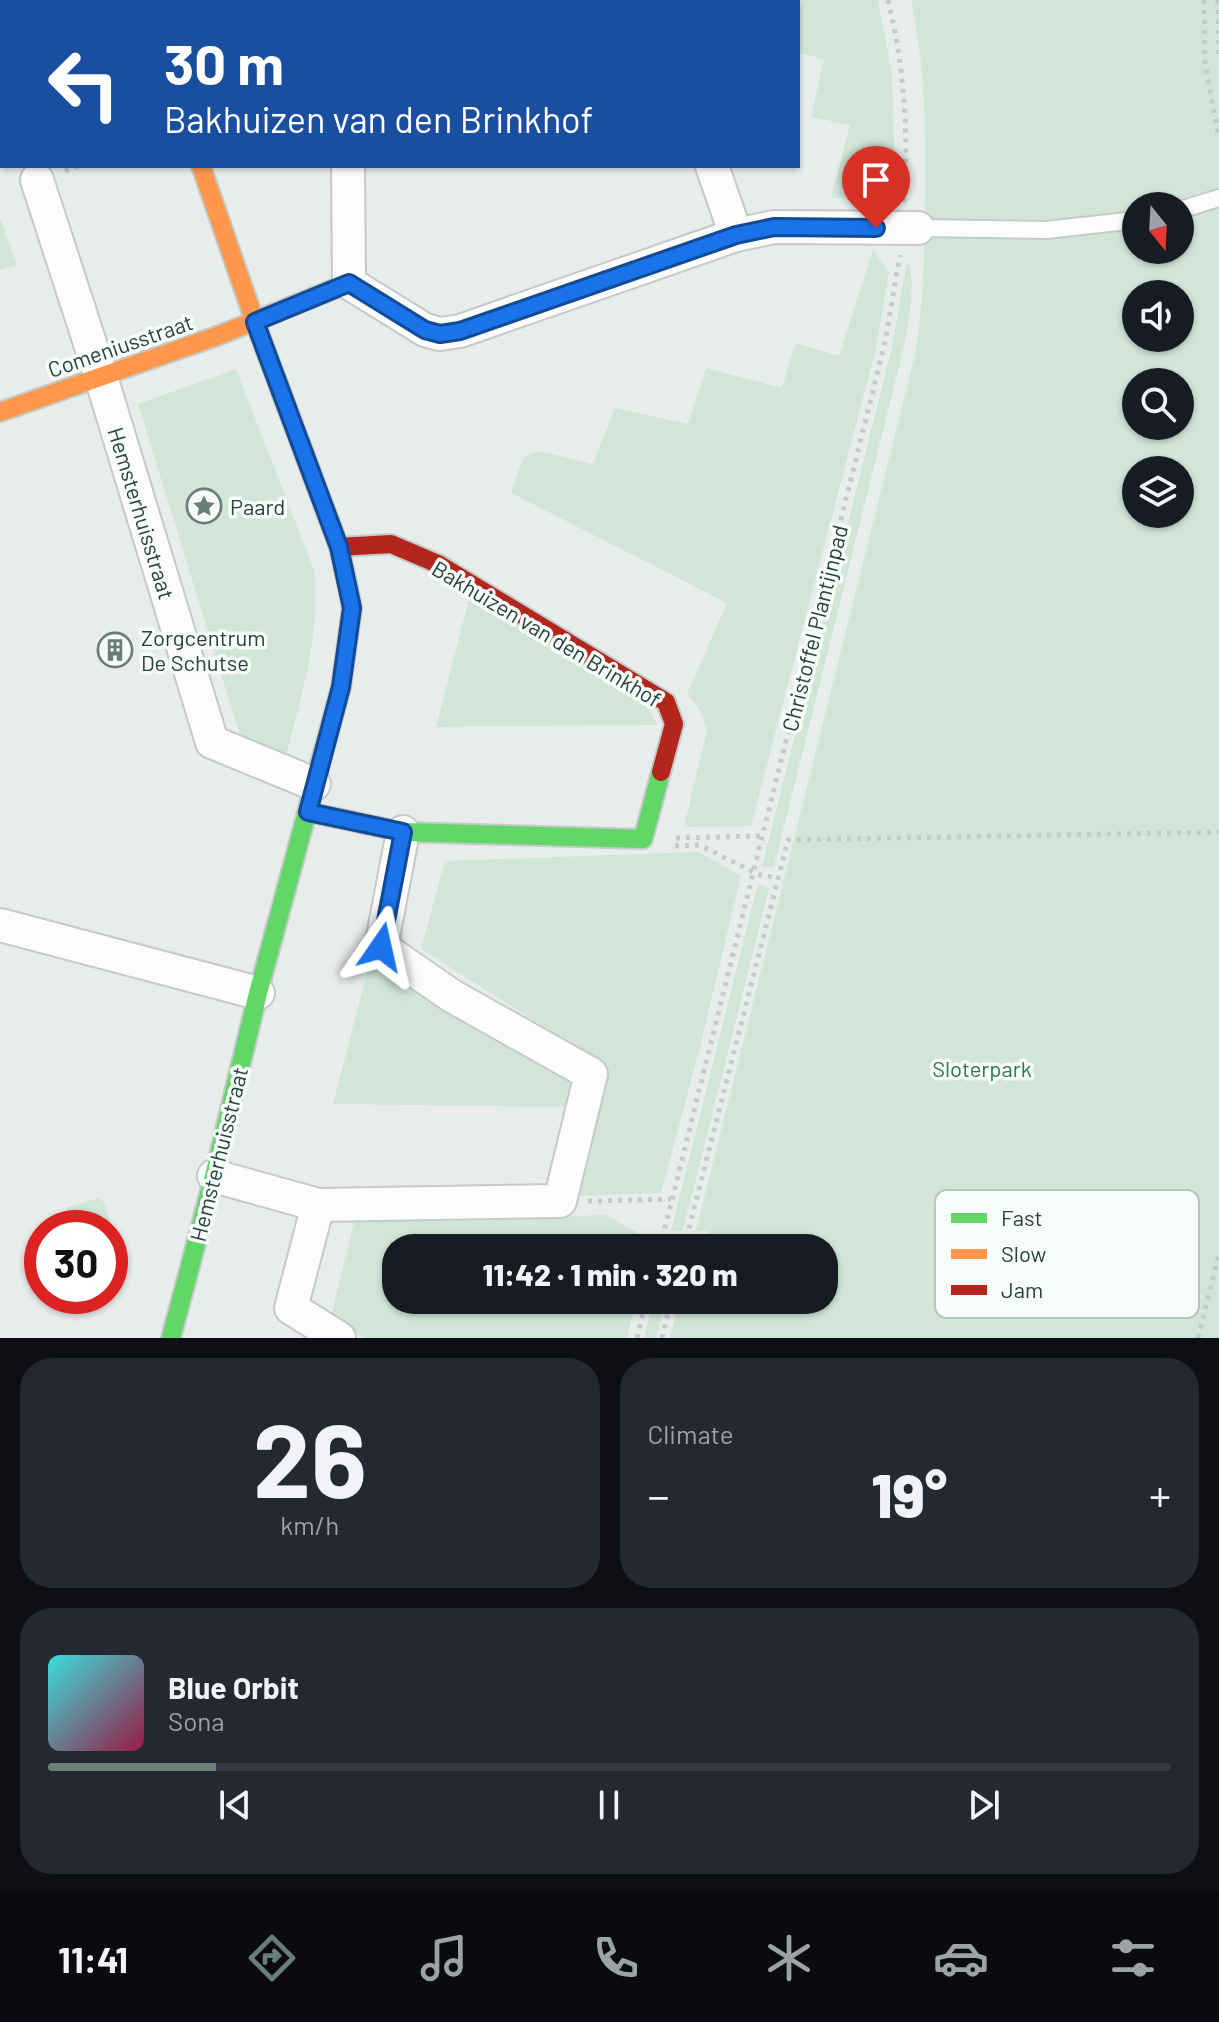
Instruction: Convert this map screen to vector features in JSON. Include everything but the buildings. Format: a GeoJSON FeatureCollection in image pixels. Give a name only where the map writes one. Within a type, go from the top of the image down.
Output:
{"type":"FeatureCollection","features":[{"type":"Feature","properties":{"kind":"street","name":"Hemsterhuisstraat"},"geometry":{"type":"LineString","coordinates":[[171,1338],[258,993],[341,687],[352,608],[339,547],[202,168]]}},
{"type":"Feature","properties":{"kind":"street"},"geometry":{"type":"LineString","coordinates":[[348,168],[349,283],[425,330],[440,334],[460,331],[736,235],[774,227],[910,228]]}},
{"type":"Feature","properties":{"kind":"street"},"geometry":{"type":"LineString","coordinates":[[713,168],[736,235]]}},
{"type":"Feature","properties":{"kind":"street","name":"Hemsterhuisstraat"},"geometry":{"type":"LineString","coordinates":[[37,180],[101,377],[212,742],[311,798]]}},
{"type":"Feature","properties":{"kind":"street","name":"Comeniusstraat"},"geometry":{"type":"LineString","coordinates":[[0,412],[255,322],[349,283]]}},
{"type":"Feature","properties":{"kind":"street","name":"Bakhuizen van den Brinkhof"},"geometry":{"type":"LineString","coordinates":[[339,547],[391,544],[438,564],[666,702],[674,724],[643,839]]}},
{"type":"Feature","properties":{"kind":"street"},"geometry":{"type":"LineString","coordinates":[[311,798],[403,832],[643,839]]}},
{"type":"Feature","properties":{"kind":"street"},"geometry":{"type":"LineString","coordinates":[[214,1176],[318,1205],[560,1201],[591,1074],[452,996],[381,947],[403,832]]}},
{"type":"Feature","properties":{"kind":"street"},"geometry":{"type":"LineString","coordinates":[[0,925],[258,993]]}},
{"type":"Feature","properties":{"kind":"street"},"geometry":{"type":"LineString","coordinates":[[318,1205],[291,1308],[339,1338]]}},
{"type":"Feature","properties":{"kind":"lane"},"geometry":{"type":"LineString","coordinates":[[1194,206],[1219,198]]}},
{"type":"Feature","properties":{"kind":"lane"},"geometry":{"type":"LineString","coordinates":[[910,228],[1046,230],[1122,222]]}},
{"type":"Feature","properties":{"kind":"path","name":"Christoffel Plantijnpad"},"geometry":{"type":"LineString","coordinates":[[663,1234],[885,342],[910,228],[899,57],[888,0]]}},
{"type":"Feature","properties":{"kind":"path"},"geometry":{"type":"LineString","coordinates":[[1204,0],[1205,63],[1219,138]]}},
{"type":"Feature","properties":{"kind":"path"},"geometry":{"type":"LineString","coordinates":[[1218,0],[1219,59]]}},
{"type":"Feature","properties":{"kind":"path"},"geometry":{"type":"LineString","coordinates":[[688,1234],[788,840],[1219,832]]}},
{"type":"Feature","properties":{"kind":"path"},"geometry":{"type":"LineString","coordinates":[[643,839],[761,836]]}},
{"type":"Feature","properties":{"kind":"path"},"geometry":{"type":"LineString","coordinates":[[643,839],[656,846],[699,845],[753,872],[778,878]]}},
{"type":"Feature","properties":{"kind":"path"},"geometry":{"type":"LineString","coordinates":[[560,1201],[671,1199]]}},
{"type":"Feature","properties":{"kind":"path"},"geometry":{"type":"LineString","coordinates":[[1198,1338],[1219,1254]]}},
{"type":"Feature","properties":{"kind":"path"},"geometry":{"type":"LineString","coordinates":[[637,1338],[643,1314]]}},
{"type":"Feature","properties":{"kind":"path"},"geometry":{"type":"LineString","coordinates":[[662,1338],[668,1314]]}},
{"type":"Feature","properties":{"kind":"green space"},"geometry":{"type":"Polygon","coordinates":[[[800,0],[878,0],[892,75],[896,198],[831,198],[850,125],[811,117],[824,59],[800,53],[800,0]]]}},
{"type":"Feature","properties":{"kind":"green space","name":"Sloterpark"},"geometry":{"type":"Polygon","coordinates":[[[911,0],[1219,0],[1219,1338],[670,1338],[676,1314],[838,1314],[838,1234],[708,1234],[709,1231],[696,1231],[916,350],[925,232],[924,107],[911,0]]]}},
{"type":"Feature","properties":{"kind":"green space"},"geometry":{"type":"Polygon","coordinates":[[[0,218],[17,265],[0,270],[0,218]]]}},
{"type":"Feature","properties":{"kind":"green space"},"geometry":{"type":"Polygon","coordinates":[[[873,250],[889,272],[876,348],[751,826],[684,827],[707,731],[701,712],[687,694],[727,603],[511,493],[523,458],[538,451],[593,464],[615,408],[688,424],[706,368],[782,388],[795,343],[839,356],[873,250]]]}},
{"type":"Feature","properties":{"kind":"green space"},"geometry":{"type":"Polygon","coordinates":[[[907,261],[912,283],[908,326],[900,363],[774,867],[762,867],[892,347],[907,261]]]}},
{"type":"Feature","properties":{"kind":"green space"},"geometry":{"type":"Polygon","coordinates":[[[236,369],[314,570],[312,640],[287,753],[242,742],[138,404],[236,369]]]}},
{"type":"Feature","properties":{"kind":"green space"},"geometry":{"type":"Polygon","coordinates":[[[469,599],[645,698],[657,725],[436,727],[469,599]]]}},
{"type":"Feature","properties":{"kind":"green space"},"geometry":{"type":"Polygon","coordinates":[[[699,852],[741,876],[661,1193],[578,1196],[606,1066],[421,949],[445,861],[699,852]]]}},
{"type":"Feature","properties":{"kind":"green space"},"geometry":{"type":"Polygon","coordinates":[[[758,883],[769,889],[683,1231],[671,1231],[758,883]]]}},
{"type":"Feature","properties":{"kind":"green space"},"geometry":{"type":"Polygon","coordinates":[[[372,953],[585,1080],[576,1107],[333,1104],[372,953]]]}},
{"type":"Feature","properties":{"kind":"green space"},"geometry":{"type":"Polygon","coordinates":[[[98,1198],[104,1202],[107,1210],[66,1210],[98,1198]]]}},
{"type":"Feature","properties":{"kind":"green space"},"geometry":{"type":"Polygon","coordinates":[[[607,1215],[639,1234],[382,1234],[382,1314],[633,1314],[627,1338],[364,1338],[331,1317],[354,1222],[607,1215]]]}},
{"type":"Feature","properties":{"kind":"green space"},"geometry":{"type":"Polygon","coordinates":[[[650,1314],[663,1314],[657,1338],[644,1338],[650,1314]]]}},
{"type":"Feature","properties":{"kind":"traffic: fast"},"geometry":{"type":"LineString","coordinates":[[171,1338],[258,993],[341,687],[352,608],[347,583]]}},
{"type":"Feature","properties":{"kind":"traffic: fast"},"geometry":{"type":"LineString","coordinates":[[308,812],[403,832],[643,839],[661,772]]}},
{"type":"Feature","properties":{"kind":"traffic: slow"},"geometry":{"type":"LineString","coordinates":[[202,168],[339,547],[347,583]]}},
{"type":"Feature","properties":{"kind":"traffic: slow"},"geometry":{"type":"LineString","coordinates":[[0,412],[217,336],[349,283]]}},
{"type":"Feature","properties":{"kind":"traffic: jam"},"geometry":{"type":"LineString","coordinates":[[339,547],[391,544],[438,564],[666,702],[674,724],[661,772]]}},
{"type":"Feature","properties":{"kind":"place","name":"Paard"},"geometry":{"type":"Point","coordinates":[204,506]}},
{"type":"Feature","properties":{"kind":"place","name":"Zorgcentrum De Schutse"},"geometry":{"type":"Point","coordinates":[115,650]}},
{"type":"Feature","properties":{"kind":"route"},"geometry":{"type":"LineString","coordinates":[[381,947],[403,832],[308,812],[341,687],[352,608],[339,547],[255,322],[349,283],[425,330],[440,334],[460,331],[736,235],[774,227],[876,228]]}}]}
